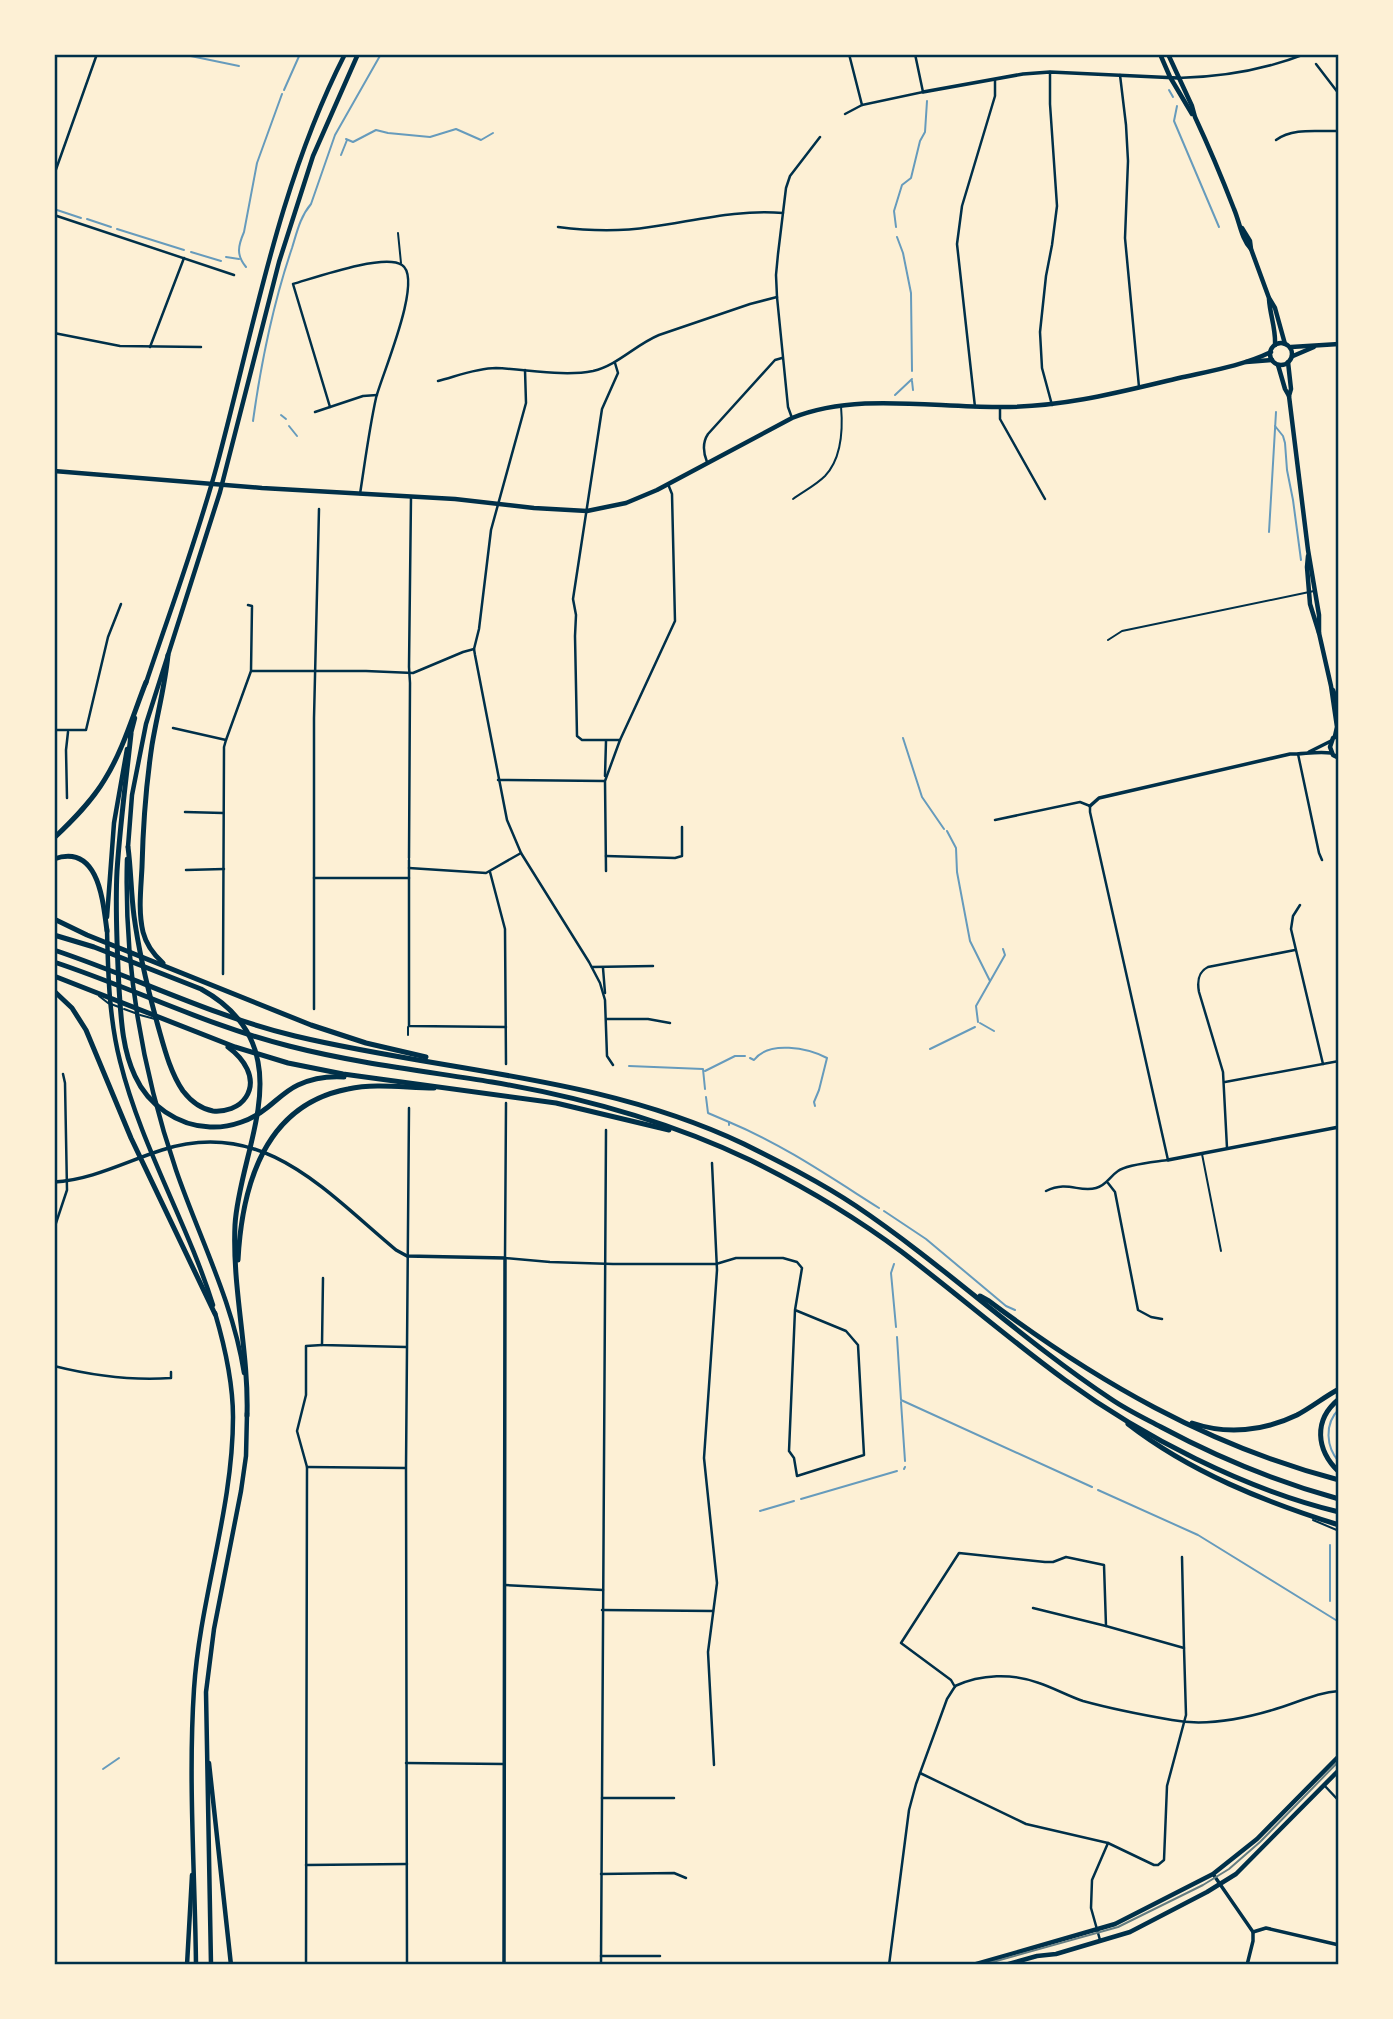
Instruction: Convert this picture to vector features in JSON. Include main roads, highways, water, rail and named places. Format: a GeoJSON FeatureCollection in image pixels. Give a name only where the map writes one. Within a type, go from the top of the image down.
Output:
{"type":"FeatureCollection","features":[{"type":"Feature","properties":{"kind":"highway"},"geometry":{"type":"LineString","coordinates":[[168,655],[165,684],[153,737],[146,798],[141,919],[146,940],[157,957],[191,976]]}},
{"type":"Feature","properties":{"kind":"highway"},"geometry":{"type":"LineString","coordinates":[[54,838],[94,796],[113,765],[146,682]]}},
{"type":"Feature","properties":{"kind":"highway"},"geometry":{"type":"LineString","coordinates":[[131,734],[120,836],[116,934],[123,1029],[132,1069],[141,1087],[166,1113],[183,1122],[200,1126],[228,1126],[263,1112],[291,1088],[308,1080],[326,1077],[375,1078]]}},
{"type":"Feature","properties":{"kind":"highway"},"geometry":{"type":"LineString","coordinates":[[128,847],[138,943],[163,1044],[177,1081],[186,1095],[202,1108],[225,1111],[245,1098],[249,1075],[236,1054],[216,1040]]}},
{"type":"Feature","properties":{"kind":"highway"},"geometry":{"type":"LineString","coordinates":[[54,859],[73,857],[86,863],[95,874],[103,895],[107,931]]}},
{"type":"Feature","properties":{"kind":"highway"},"geometry":{"type":"LineString","coordinates":[[54,919],[87,935],[341,1036],[453,1065]]}},
{"type":"Feature","properties":{"kind":"highway"},"geometry":{"type":"LineString","coordinates":[[54,925],[87,935]]}},
{"type":"Feature","properties":{"kind":"highway"},"geometry":{"type":"LineString","coordinates":[[54,935],[94,947],[187,983],[216,998],[239,1019],[248,1033],[257,1056],[260,1097],[241,1181],[235,1231],[237,1288],[247,1374],[247,1416]]}},
{"type":"Feature","properties":{"kind":"highway"},"geometry":{"type":"LineString","coordinates":[[54,950],[256,1025],[334,1045],[519,1076],[599,1093],[690,1122],[738,1142],[846,1199],[970,1291],[1040,1348],[1114,1401],[1183,1439],[1244,1466],[1289,1484],[1339,1499]]}},
{"type":"Feature","properties":{"kind":"highway"},"geometry":{"type":"LineString","coordinates":[[54,962],[197,1017],[276,1043],[352,1060],[519,1087],[596,1104],[686,1133],[779,1174],[849,1215],[901,1251],[1047,1367],[1144,1436],[1209,1474],[1253,1495],[1339,1525]]}},
{"type":"Feature","properties":{"kind":"highway"},"geometry":{"type":"LineString","coordinates":[[54,976],[216,1040],[288,1063],[556,1103],[686,1133]]}},
{"type":"Feature","properties":{"kind":"highway"},"geometry":{"type":"LineString","coordinates":[[54,991],[72,1008],[86,1030],[131,1138],[215,1314]]}},
{"type":"Feature","properties":{"kind":"highway"},"geometry":{"type":"LineString","coordinates":[[237,1288],[240,1224],[250,1183],[265,1148],[284,1122],[314,1100],[347,1089],[465,1089]]}},
{"type":"Feature","properties":{"kind":"highway"},"geometry":{"type":"LineString","coordinates":[[970,1291],[989,1301],[1043,1341],[1083,1366],[1172,1417],[1221,1441],[1339,1480]]}},
{"type":"Feature","properties":{"kind":"highway"},"geometry":{"type":"LineString","coordinates":[[1172,1417],[1218,1430],[1257,1429],[1298,1414],[1339,1389]]}},
{"type":"Feature","properties":{"kind":"highway"},"geometry":{"type":"LineString","coordinates":[[1339,1399],[1323,1419],[1321,1434],[1322,1447],[1328,1460],[1339,1472]]}},
{"type":"Feature","properties":{"kind":"highway"},"geometry":{"type":"LineString","coordinates":[[1109,1409],[1179,1450],[1241,1478],[1286,1496],[1339,1512]]}},
{"type":"Feature","properties":{"kind":"main road"},"geometry":{"type":"LineString","coordinates":[[196,1965],[193,1857],[195,1680],[201,1626],[228,1489],[233,1416],[227,1357],[215,1314],[198,1263],[144,1133],[124,1076],[113,1025],[107,931],[112,835],[118,789],[131,734],[203,514],[285,205],[321,104],[345,54]]}},
{"type":"Feature","properties":{"kind":"main road"},"geometry":{"type":"LineString","coordinates":[[211,1965],[206,1692],[214,1629],[242,1491],[247,1416],[242,1364],[234,1326],[175,1168],[141,1042],[128,939],[128,847],[137,766],[146,724],[220,492],[295,208],[323,132],[358,54]]}},
{"type":"Feature","properties":{"kind":"main road"},"geometry":{"type":"LineString","coordinates":[[1160,54],[1170,78],[1195,117]]}},
{"type":"Feature","properties":{"kind":"main road"},"geometry":{"type":"LineString","coordinates":[[1168,54],[1242,228],[1250,241],[1292,356]]}},
{"type":"Feature","properties":{"kind":"main road"},"geometry":{"type":"LineString","coordinates":[[1269,298],[1275,332],[1272,360]]}},
{"type":"Feature","properties":{"kind":"main road"},"geometry":{"type":"LineString","coordinates":[[1275,345],[1339,344]]}},
{"type":"Feature","properties":{"kind":"main road"},"geometry":{"type":"LineString","coordinates":[[1289,396],[1291,389],[1288,362],[1292,356],[1315,346]]}},
{"type":"Feature","properties":{"kind":"main road"},"geometry":{"type":"LineString","coordinates":[[54,471],[244,487],[444,498],[538,509],[587,511],[626,503],[668,484],[792,418],[813,411],[841,405],[1052,405],[1246,362],[1271,352]]}},
{"type":"Feature","properties":{"kind":"main road"},"geometry":{"type":"LineString","coordinates":[[1246,362],[1272,360],[1278,364],[1289,396],[1319,633],[1337,727],[1330,747],[1332,753],[1339,758]]}},
{"type":"Feature","properties":{"kind":"main road"},"geometry":{"type":"LineString","coordinates":[[1278,364],[1288,362]]}},
{"type":"Feature","properties":{"kind":"main road"},"geometry":{"type":"LineString","coordinates":[[1308,550],[1308,592],[1319,633]]}},
{"type":"Feature","properties":{"kind":"main road"},"geometry":{"type":"LineString","coordinates":[[1331,686],[1339,708]]}},
{"type":"Feature","properties":{"kind":"main road"},"geometry":{"type":"LineString","coordinates":[[206,1738],[231,1965]]}},
{"type":"Feature","properties":{"kind":"main road"},"geometry":{"type":"LineString","coordinates":[[973,1965],[1125,1920],[1213,1874],[1257,1839],[1339,1756]]}},
{"type":"Feature","properties":{"kind":"main road"},"geometry":{"type":"LineString","coordinates":[[1005,1965],[1137,1930],[1219,1885],[1243,1867],[1339,1770]]}},
{"type":"Feature","properties":{"kind":"main road"},"geometry":{"type":"LineString","coordinates":[[187,1965],[193,1857]]}},
{"type":"Feature","properties":{"kind":"waterway"},"geometry":{"type":"LineString","coordinates":[[181,54],[239,66]]}},
{"type":"Feature","properties":{"kind":"waterway"},"geometry":{"type":"LineString","coordinates":[[284,90],[300,54]]}},
{"type":"Feature","properties":{"kind":"waterway"},"geometry":{"type":"LineString","coordinates":[[253,421],[273,312],[299,225],[311,204],[335,135],[381,54]]}},
{"type":"Feature","properties":{"kind":"waterway"},"geometry":{"type":"LineString","coordinates":[[1169,90],[1173,97]]}},
{"type":"Feature","properties":{"kind":"waterway"},"geometry":{"type":"LineString","coordinates":[[246,267],[239,254],[239,246],[257,163],[282,94]]}},
{"type":"Feature","properties":{"kind":"waterway"},"geometry":{"type":"LineString","coordinates":[[896,227],[894,211],[902,185],[911,178],[920,141],[925,132],[927,101]]}},
{"type":"Feature","properties":{"kind":"waterway"},"geometry":{"type":"LineString","coordinates":[[1177,106],[1174,121],[1219,227]]}},
{"type":"Feature","properties":{"kind":"waterway"},"geometry":{"type":"LineString","coordinates":[[346,139],[353,142],[376,130],[430,137],[456,129],[481,140],[493,133]]}},
{"type":"Feature","properties":{"kind":"waterway"},"geometry":{"type":"LineString","coordinates":[[341,155],[347,140]]}},
{"type":"Feature","properties":{"kind":"waterway"},"geometry":{"type":"LineString","coordinates":[[54,209],[81,218]]}},
{"type":"Feature","properties":{"kind":"waterway"},"geometry":{"type":"LineString","coordinates":[[87,219],[111,227]]}},
{"type":"Feature","properties":{"kind":"waterway"},"geometry":{"type":"LineString","coordinates":[[117,229],[184,250]]}},
{"type":"Feature","properties":{"kind":"waterway"},"geometry":{"type":"LineString","coordinates":[[897,237],[911,293],[912,371]]}},
{"type":"Feature","properties":{"kind":"waterway"},"geometry":{"type":"LineString","coordinates":[[191,252],[221,261]]}},
{"type":"Feature","properties":{"kind":"waterway"},"geometry":{"type":"LineString","coordinates":[[226,257],[239,259]]}},
{"type":"Feature","properties":{"kind":"waterway"},"geometry":{"type":"LineString","coordinates":[[895,395],[912,379]]}},
{"type":"Feature","properties":{"kind":"waterway"},"geometry":{"type":"LineString","coordinates":[[912,381],[913,390]]}},
{"type":"Feature","properties":{"kind":"waterway"},"geometry":{"type":"LineString","coordinates":[[1269,532],[1276,412]]}},
{"type":"Feature","properties":{"kind":"waterway"},"geometry":{"type":"LineString","coordinates":[[281,415],[286,419]]}},
{"type":"Feature","properties":{"kind":"waterway"},"geometry":{"type":"LineString","coordinates":[[289,426],[297,436]]}},
{"type":"Feature","properties":{"kind":"waterway"},"geometry":{"type":"LineString","coordinates":[[1275,426],[1285,443],[1301,560]]}},
{"type":"Feature","properties":{"kind":"waterway"},"geometry":{"type":"LineString","coordinates":[[903,738],[922,797],[944,829]]}},
{"type":"Feature","properties":{"kind":"waterway"},"geometry":{"type":"LineString","coordinates":[[947,831],[956,848],[957,872],[970,941],[990,981]]}},
{"type":"Feature","properties":{"kind":"waterway"},"geometry":{"type":"LineString","coordinates":[[978,1022],[976,1006],[1005,955],[1003,949]]}},
{"type":"Feature","properties":{"kind":"waterway"},"geometry":{"type":"LineString","coordinates":[[980,1023],[994,1031]]}},
{"type":"Feature","properties":{"kind":"waterway"},"geometry":{"type":"LineString","coordinates":[[930,1049],[975,1027]]}},
{"type":"Feature","properties":{"kind":"waterway"},"geometry":{"type":"LineString","coordinates":[[750,1058],[754,1060],[769,1050],[779,1048],[810,1051],[827,1058],[815,1106]]}},
{"type":"Feature","properties":{"kind":"waterway"},"geometry":{"type":"LineString","coordinates":[[705,1071],[735,1056],[745,1056]]}},
{"type":"Feature","properties":{"kind":"waterway"},"geometry":{"type":"LineString","coordinates":[[629,1066],[703,1069],[705,1089]]}},
{"type":"Feature","properties":{"kind":"waterway"},"geometry":{"type":"LineString","coordinates":[[706,1097],[708,1113],[729,1122],[729,1125]]}},
{"type":"Feature","properties":{"kind":"waterway"},"geometry":{"type":"LineString","coordinates":[[729,1122],[787,1151],[879,1208]]}},
{"type":"Feature","properties":{"kind":"waterway"},"geometry":{"type":"LineString","coordinates":[[884,1211],[926,1239],[1006,1306],[1015,1310]]}},
{"type":"Feature","properties":{"kind":"waterway"},"geometry":{"type":"LineString","coordinates":[[894,1264],[891,1273],[896,1327]]}},
{"type":"Feature","properties":{"kind":"waterway"},"geometry":{"type":"LineString","coordinates":[[897,1337],[901,1400],[1092,1487]]}},
{"type":"Feature","properties":{"kind":"waterway"},"geometry":{"type":"LineString","coordinates":[[901,1402],[905,1461]]}},
{"type":"Feature","properties":{"kind":"waterway"},"geometry":{"type":"LineString","coordinates":[[1339,1409],[1331,1422],[1328,1436],[1331,1450],[1339,1462]]}},
{"type":"Feature","properties":{"kind":"waterway"},"geometry":{"type":"LineString","coordinates":[[801,1499],[897,1471]]}},
{"type":"Feature","properties":{"kind":"waterway"},"geometry":{"type":"LineString","coordinates":[[1098,1490],[1198,1535],[1339,1622]]}},
{"type":"Feature","properties":{"kind":"waterway"},"geometry":{"type":"LineString","coordinates":[[760,1511],[794,1501]]}},
{"type":"Feature","properties":{"kind":"waterway"},"geometry":{"type":"LineString","coordinates":[[1330,1545],[1330,1601]]}},
{"type":"Feature","properties":{"kind":"waterway"},"geometry":{"type":"LineString","coordinates":[[103,1769],[119,1758]]}},
{"type":"Feature","properties":{"kind":"tram line"},"geometry":{"type":"LineString","coordinates":[[982,1965],[1118,1927],[1203,1885],[1229,1869],[1260,1842],[1339,1761]]}}]}
